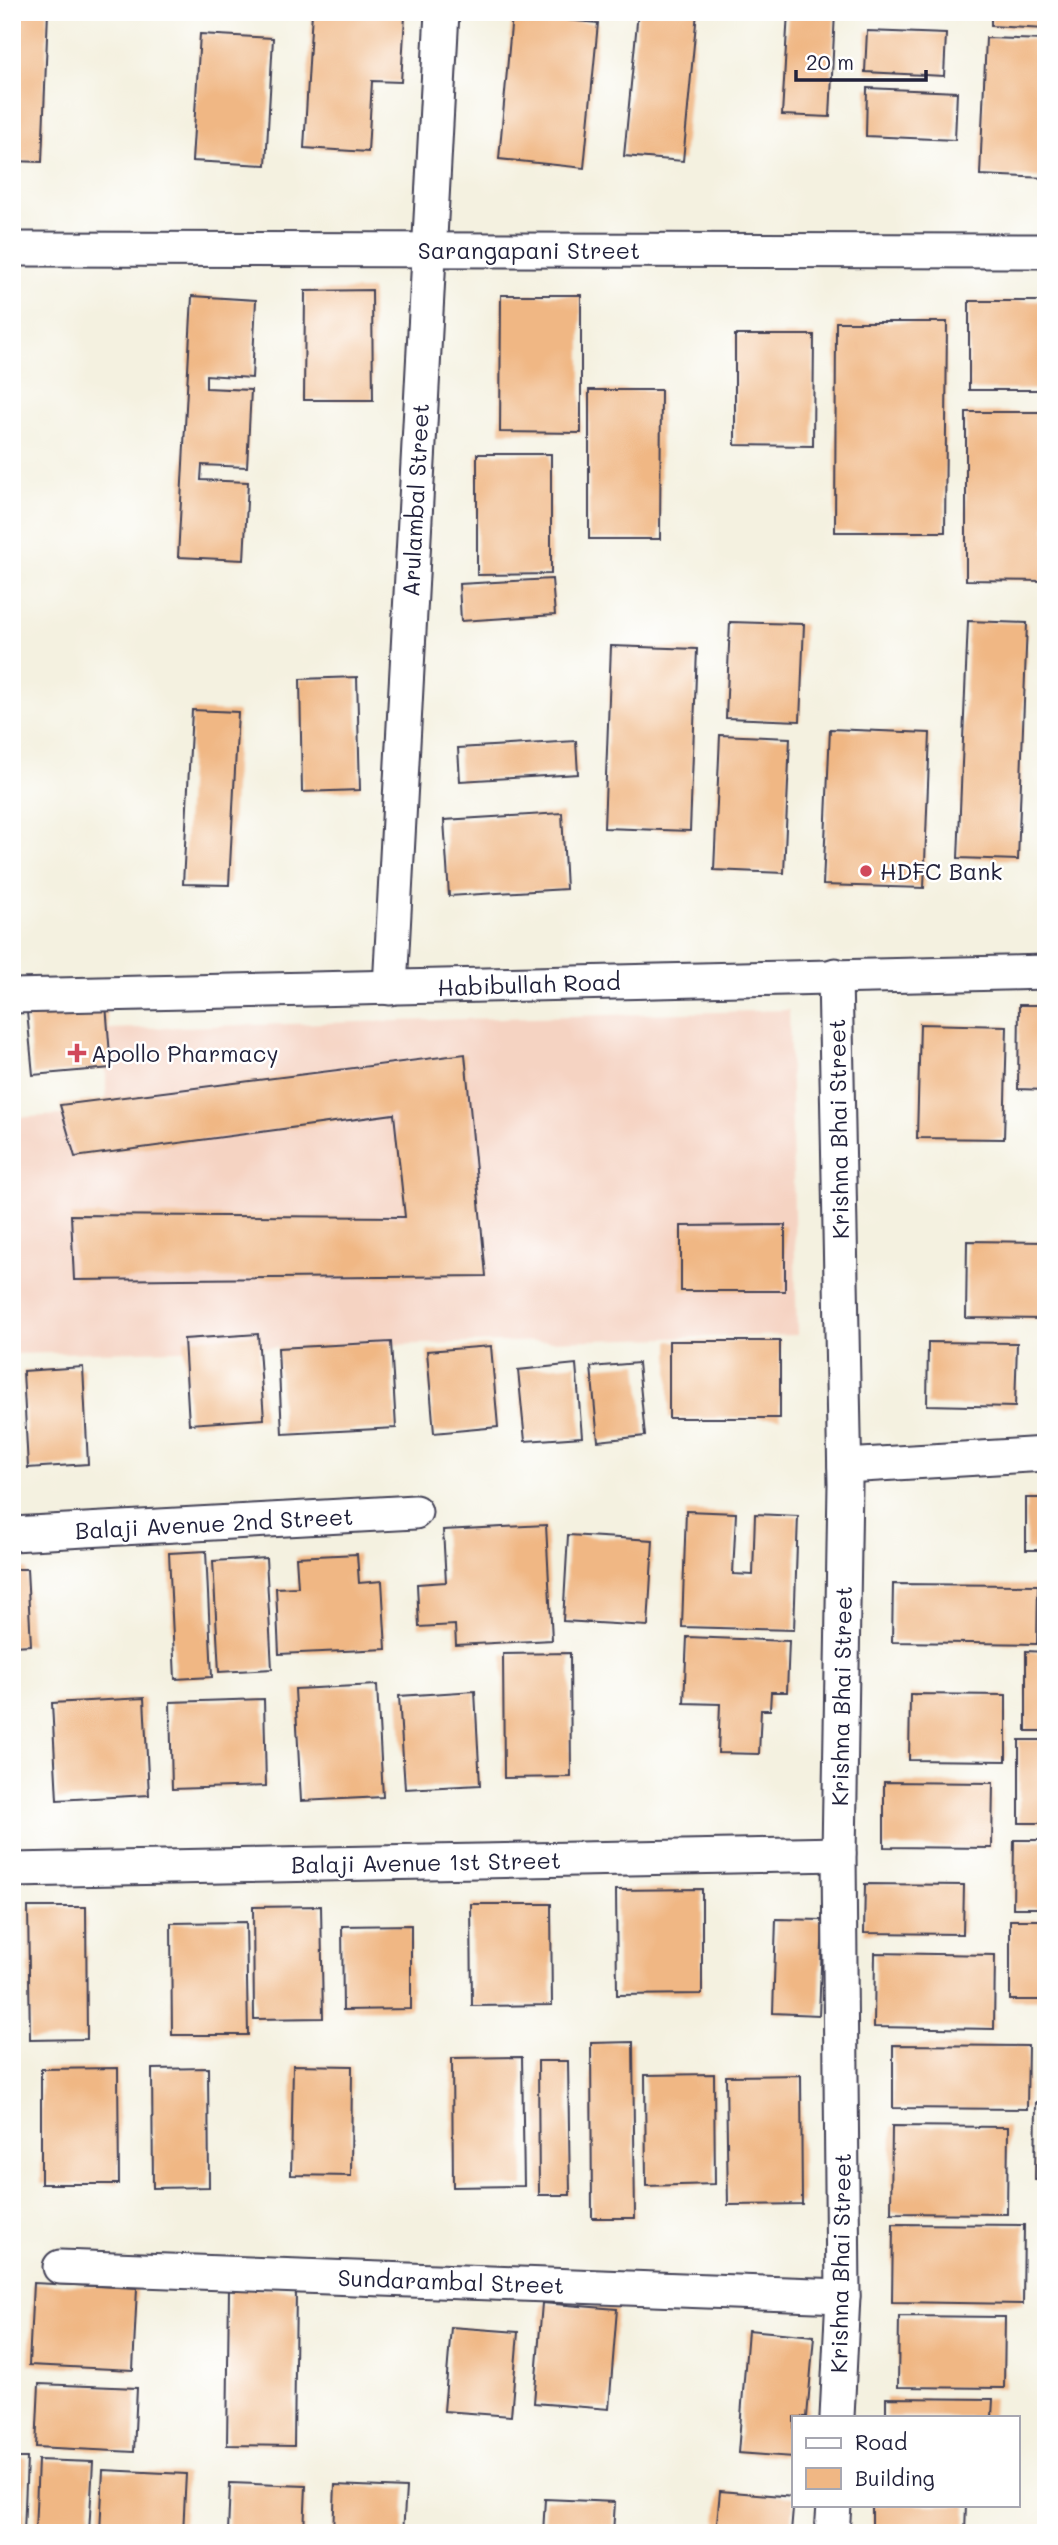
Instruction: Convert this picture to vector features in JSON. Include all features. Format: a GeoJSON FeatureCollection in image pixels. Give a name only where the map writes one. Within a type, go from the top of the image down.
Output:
{"type":"FeatureCollection","features":[{"type":"Feature","properties":{"kind":"street","name":"Arulambal Street"},"geometry":{"type":"LineString","coordinates":[[390,988],[442,12]]}},
{"type":"Feature","properties":{"kind":"street","name":"Sarangapani Street"},"geometry":{"type":"LineString","coordinates":[[12,249],[1046,251]]}},
{"type":"Feature","properties":{"kind":"street","name":"Habibullah Road"},"geometry":{"type":"LineString","coordinates":[[12,996],[1046,972]]}},
{"type":"Feature","properties":{"kind":"street","name":"Krishna Bhai Street"},"geometry":{"type":"LineString","coordinates":[[835,975],[845,1466],[839,1854],[843,2296],[837,2416]]}},
{"type":"Feature","properties":{"kind":"street"},"geometry":{"type":"LineString","coordinates":[[845,1466],[1046,1454]]}},
{"type":"Feature","properties":{"kind":"street","name":"Balaji Avenue 2nd Street"},"geometry":{"type":"LineString","coordinates":[[12,1534],[415,1512]]}},
{"type":"Feature","properties":{"kind":"street","name":"Balaji Avenue 1st Street"},"geometry":{"type":"LineString","coordinates":[[12,1870],[839,1854]]}},
{"type":"Feature","properties":{"kind":"street","name":"Sundarambal Street"},"geometry":{"type":"LineString","coordinates":[[60,2267],[843,2296]]}},
{"type":"Feature","properties":{"kind":"street"},"geometry":{"type":"LineString","coordinates":[[832,2533],[834,2506]]}},
{"type":"Feature","properties":{"kind":"shaded area"},"geometry":{"type":"Polygon","coordinates":[[[789,1010],[797,1335],[12,1354],[12,1118],[106,1112],[106,1029],[789,1010]]]}},
{"type":"Feature","properties":{"kind":"building"},"geometry":{"type":"Polygon","coordinates":[[[12,12],[48,12],[42,162],[12,161],[12,12]]]}},
{"type":"Feature","properties":{"kind":"building"},"geometry":{"type":"Polygon","coordinates":[[[312,12],[405,16],[401,82],[372,81],[368,152],[304,148],[312,12]]]}},
{"type":"Feature","properties":{"kind":"building"},"geometry":{"type":"Polygon","coordinates":[[[638,12],[697,12],[683,161],[624,156],[638,12]]]}},
{"type":"Feature","properties":{"kind":"building"},"geometry":{"type":"Polygon","coordinates":[[[788,12],[835,12],[830,117],[782,115],[788,12]]]}},
{"type":"Feature","properties":{"kind":"building"},"geometry":{"type":"Polygon","coordinates":[[[991,12],[1046,12],[1046,29],[991,26],[991,12]]]}},
{"type":"Feature","properties":{"kind":"building"},"geometry":{"type":"Polygon","coordinates":[[[512,15],[598,23],[584,168],[499,159],[512,15]]]}},
{"type":"Feature","properties":{"kind":"building"},"geometry":{"type":"Polygon","coordinates":[[[867,31],[946,34],[944,76],[865,72],[867,31]]]}},
{"type":"Feature","properties":{"kind":"building"},"geometry":{"type":"Polygon","coordinates":[[[200,34],[273,38],[266,165],[192,161],[200,34]]]}},
{"type":"Feature","properties":{"kind":"building"},"geometry":{"type":"Polygon","coordinates":[[[986,38],[1046,40],[1046,178],[980,175],[986,38]]]}},
{"type":"Feature","properties":{"kind":"building"},"geometry":{"type":"Polygon","coordinates":[[[867,88],[957,92],[955,140],[866,136],[867,88]]]}},
{"type":"Feature","properties":{"kind":"building"},"geometry":{"type":"Polygon","coordinates":[[[372,290],[373,400],[304,400],[305,291],[372,290]]]}},
{"type":"Feature","properties":{"kind":"building"},"geometry":{"type":"Polygon","coordinates":[[[501,295],[581,295],[581,433],[500,432],[501,295]]]}},
{"type":"Feature","properties":{"kind":"building"},"geometry":{"type":"Polygon","coordinates":[[[192,296],[256,300],[252,378],[206,375],[206,388],[251,390],[247,467],[202,465],[201,480],[248,482],[244,560],[178,557],[192,296]]]}},
{"type":"Feature","properties":{"kind":"building"},"geometry":{"type":"Polygon","coordinates":[[[969,301],[1046,301],[1046,390],[969,390],[969,301]]]}},
{"type":"Feature","properties":{"kind":"building"},"geometry":{"type":"Polygon","coordinates":[[[836,322],[947,322],[945,532],[835,532],[836,322]]]}},
{"type":"Feature","properties":{"kind":"building"},"geometry":{"type":"Polygon","coordinates":[[[735,335],[814,335],[813,446],[735,445],[735,335]]]}},
{"type":"Feature","properties":{"kind":"building"},"geometry":{"type":"Polygon","coordinates":[[[589,390],[661,390],[660,539],[589,539],[589,390]]]}},
{"type":"Feature","properties":{"kind":"building"},"geometry":{"type":"Polygon","coordinates":[[[966,412],[1046,412],[1046,581],[966,580],[966,412]]]}},
{"type":"Feature","properties":{"kind":"building"},"geometry":{"type":"Polygon","coordinates":[[[477,454],[551,454],[551,574],[477,575],[477,454]]]}},
{"type":"Feature","properties":{"kind":"building"},"geometry":{"type":"Polygon","coordinates":[[[552,579],[555,615],[461,621],[459,584],[552,579]]]}},
{"type":"Feature","properties":{"kind":"building"},"geometry":{"type":"Polygon","coordinates":[[[968,621],[1027,623],[1018,860],[958,858],[968,621]]]}},
{"type":"Feature","properties":{"kind":"building"},"geometry":{"type":"Polygon","coordinates":[[[730,622],[804,624],[800,721],[726,718],[730,622]]]}},
{"type":"Feature","properties":{"kind":"building"},"geometry":{"type":"Polygon","coordinates":[[[611,646],[697,649],[690,831],[604,828],[611,646]]]}},
{"type":"Feature","properties":{"kind":"building"},"geometry":{"type":"Polygon","coordinates":[[[357,677],[360,790],[302,792],[300,679],[357,677]]]}},
{"type":"Feature","properties":{"kind":"building"},"geometry":{"type":"Polygon","coordinates":[[[192,710],[238,712],[229,885],[183,884],[192,710]]]}},
{"type":"Feature","properties":{"kind":"building"},"geometry":{"type":"Polygon","coordinates":[[[830,729],[930,733],[924,888],[823,885],[830,729]]]}},
{"type":"Feature","properties":{"kind":"building"},"geometry":{"type":"Polygon","coordinates":[[[720,735],[790,738],[784,873],[714,870],[720,735]]]}},
{"type":"Feature","properties":{"kind":"building"},"geometry":{"type":"Polygon","coordinates":[[[576,741],[578,774],[460,781],[458,748],[576,741]]]}},
{"type":"Feature","properties":{"kind":"building"},"geometry":{"type":"Polygon","coordinates":[[[562,813],[566,889],[449,896],[444,820],[562,813]]]}},
{"type":"Feature","properties":{"kind":"building"},"geometry":{"type":"Polygon","coordinates":[[[106,1004],[111,1068],[33,1075],[27,1012],[106,1004]]]}},
{"type":"Feature","properties":{"kind":"building"},"geometry":{"type":"Polygon","coordinates":[[[1019,1005],[1046,1005],[1046,1090],[1018,1089],[1019,1005]]]}},
{"type":"Feature","properties":{"kind":"building"},"geometry":{"type":"Polygon","coordinates":[[[920,1024],[1007,1026],[1004,1139],[917,1138],[920,1024]]]}},
{"type":"Feature","properties":{"kind":"building"},"geometry":{"type":"Polygon","coordinates":[[[465,1054],[486,1276],[74,1280],[71,1215],[405,1217],[394,1114],[75,1157],[60,1105],[465,1054]]]}},
{"type":"Feature","properties":{"kind":"building"},"geometry":{"type":"Polygon","coordinates":[[[785,1225],[785,1291],[681,1291],[681,1226],[785,1225]]]}},
{"type":"Feature","properties":{"kind":"building"},"geometry":{"type":"Polygon","coordinates":[[[967,1241],[1046,1242],[1046,1319],[966,1318],[967,1241]]]}},
{"type":"Feature","properties":{"kind":"building"},"geometry":{"type":"Polygon","coordinates":[[[258,1334],[264,1419],[189,1424],[184,1339],[258,1334]]]}},
{"type":"Feature","properties":{"kind":"building"},"geometry":{"type":"Polygon","coordinates":[[[669,1341],[780,1341],[780,1418],[669,1418],[669,1341]]]}},
{"type":"Feature","properties":{"kind":"building"},"geometry":{"type":"Polygon","coordinates":[[[391,1342],[396,1428],[282,1434],[278,1348],[391,1342]]]}},
{"type":"Feature","properties":{"kind":"building"},"geometry":{"type":"Polygon","coordinates":[[[928,1342],[1017,1343],[1015,1407],[927,1405],[928,1342]]]}},
{"type":"Feature","properties":{"kind":"building"},"geometry":{"type":"Polygon","coordinates":[[[491,1346],[498,1427],[434,1433],[427,1351],[491,1346]]]}},
{"type":"Feature","properties":{"kind":"building"},"geometry":{"type":"Polygon","coordinates":[[[638,1363],[645,1436],[598,1441],[591,1367],[638,1363]]]}},
{"type":"Feature","properties":{"kind":"building"},"geometry":{"type":"Polygon","coordinates":[[[576,1364],[582,1437],[525,1441],[518,1370],[576,1364]]]}},
{"type":"Feature","properties":{"kind":"building"},"geometry":{"type":"Polygon","coordinates":[[[83,1367],[88,1464],[28,1468],[23,1371],[83,1367]]]}},
{"type":"Feature","properties":{"kind":"building"},"geometry":{"type":"Polygon","coordinates":[[[1026,1498],[1046,1498],[1046,1550],[1026,1550],[1026,1498]]]}},
{"type":"Feature","properties":{"kind":"building"},"geometry":{"type":"Polygon","coordinates":[[[686,1511],[736,1513],[733,1574],[753,1575],[755,1514],[798,1516],[794,1630],[682,1627],[686,1511]]]}},
{"type":"Feature","properties":{"kind":"building"},"geometry":{"type":"Polygon","coordinates":[[[546,1525],[552,1640],[456,1645],[455,1625],[419,1627],[417,1584],[446,1582],[443,1530],[546,1525]]]}},
{"type":"Feature","properties":{"kind":"building"},"geometry":{"type":"Polygon","coordinates":[[[568,1535],[653,1540],[648,1626],[563,1621],[568,1535]]]}},
{"type":"Feature","properties":{"kind":"building"},"geometry":{"type":"Polygon","coordinates":[[[206,1551],[212,1677],[175,1679],[169,1553],[206,1551]]]}},
{"type":"Feature","properties":{"kind":"building"},"geometry":{"type":"Polygon","coordinates":[[[357,1554],[359,1583],[382,1581],[386,1649],[279,1654],[276,1588],[298,1587],[296,1557],[357,1554]]]}},
{"type":"Feature","properties":{"kind":"building"},"geometry":{"type":"Polygon","coordinates":[[[266,1558],[272,1669],[219,1672],[213,1561],[266,1558]]]}},
{"type":"Feature","properties":{"kind":"building"},"geometry":{"type":"Polygon","coordinates":[[[12,1569],[27,1569],[31,1645],[12,1646],[12,1569]]]}},
{"type":"Feature","properties":{"kind":"building"},"geometry":{"type":"Polygon","coordinates":[[[893,1584],[1038,1585],[1037,1644],[892,1642],[893,1584]]]}},
{"type":"Feature","properties":{"kind":"building"},"geometry":{"type":"Polygon","coordinates":[[[687,1637],[789,1641],[787,1692],[771,1692],[770,1710],[761,1710],[759,1754],[718,1753],[720,1704],[684,1703],[687,1637]]]}},
{"type":"Feature","properties":{"kind":"building"},"geometry":{"type":"Polygon","coordinates":[[[1026,1651],[1046,1652],[1046,1731],[1026,1731],[1026,1651]]]}},
{"type":"Feature","properties":{"kind":"building"},"geometry":{"type":"Polygon","coordinates":[[[570,1653],[571,1777],[504,1778],[503,1654],[570,1653]]]}},
{"type":"Feature","properties":{"kind":"building"},"geometry":{"type":"Polygon","coordinates":[[[377,1685],[383,1797],[301,1801],[295,1689],[377,1685]]]}},
{"type":"Feature","properties":{"kind":"building"},"geometry":{"type":"Polygon","coordinates":[[[475,1691],[480,1785],[405,1789],[399,1696],[475,1691]]]}},
{"type":"Feature","properties":{"kind":"building"},"geometry":{"type":"Polygon","coordinates":[[[910,1694],[1006,1695],[1006,1761],[909,1760],[910,1694]]]}},
{"type":"Feature","properties":{"kind":"building"},"geometry":{"type":"Polygon","coordinates":[[[144,1698],[149,1795],[57,1800],[52,1703],[144,1698]]]}},
{"type":"Feature","properties":{"kind":"building"},"geometry":{"type":"Polygon","coordinates":[[[264,1699],[266,1786],[172,1789],[170,1702],[264,1699]]]}},
{"type":"Feature","properties":{"kind":"building"},"geometry":{"type":"Polygon","coordinates":[[[1019,1740],[1046,1740],[1046,1823],[1019,1823],[1019,1740]]]}},
{"type":"Feature","properties":{"kind":"building"},"geometry":{"type":"Polygon","coordinates":[[[884,1782],[993,1783],[992,1848],[884,1847],[884,1782]]]}},
{"type":"Feature","properties":{"kind":"building"},"geometry":{"type":"Polygon","coordinates":[[[1014,1840],[1046,1840],[1046,1908],[1013,1908],[1014,1840]]]}},
{"type":"Feature","properties":{"kind":"building"},"geometry":{"type":"Polygon","coordinates":[[[865,1884],[964,1885],[963,1934],[864,1933],[865,1884]]]}},
{"type":"Feature","properties":{"kind":"building"},"geometry":{"type":"Polygon","coordinates":[[[702,1889],[702,1994],[617,1995],[616,1890],[702,1889]]]}},
{"type":"Feature","properties":{"kind":"building"},"geometry":{"type":"Polygon","coordinates":[[[471,1904],[551,1904],[552,2005],[472,2006],[471,1904]]]}},
{"type":"Feature","properties":{"kind":"building"},"geometry":{"type":"Polygon","coordinates":[[[321,1906],[323,2018],[254,2019],[253,1907],[321,1906]]]}},
{"type":"Feature","properties":{"kind":"building"},"geometry":{"type":"Polygon","coordinates":[[[28,1907],[86,1907],[87,2039],[30,2040],[28,1907]]]}},
{"type":"Feature","properties":{"kind":"building"},"geometry":{"type":"Polygon","coordinates":[[[776,1919],[823,1920],[819,2015],[773,2013],[776,1919]]]}},
{"type":"Feature","properties":{"kind":"building"},"geometry":{"type":"Polygon","coordinates":[[[1010,1920],[1046,1920],[1046,2000],[1010,2000],[1010,1920]]]}},
{"type":"Feature","properties":{"kind":"building"},"geometry":{"type":"Polygon","coordinates":[[[246,1922],[248,2035],[172,2035],[171,1923],[246,1922]]]}},
{"type":"Feature","properties":{"kind":"building"},"geometry":{"type":"Polygon","coordinates":[[[411,1925],[411,2009],[343,2010],[342,1926],[411,1925]]]}},
{"type":"Feature","properties":{"kind":"building"},"geometry":{"type":"Polygon","coordinates":[[[875,1953],[995,1955],[994,2029],[874,2027],[875,1953]]]}},
{"type":"Feature","properties":{"kind":"building"},"geometry":{"type":"Polygon","coordinates":[[[1041,2020],[1046,2020],[1046,2085],[1040,2085],[1041,2020]]]}},
{"type":"Feature","properties":{"kind":"building"},"geometry":{"type":"Polygon","coordinates":[[[633,2042],[635,2218],[592,2218],[591,2043],[633,2042]]]}},
{"type":"Feature","properties":{"kind":"building"},"geometry":{"type":"Polygon","coordinates":[[[893,2045],[1028,2046],[1027,2109],[893,2108],[893,2045]]]}},
{"type":"Feature","properties":{"kind":"building"},"geometry":{"type":"Polygon","coordinates":[[[522,2057],[524,2186],[453,2187],[452,2058],[522,2057]]]}},
{"type":"Feature","properties":{"kind":"building"},"geometry":{"type":"Polygon","coordinates":[[[538,2061],[568,2061],[570,2195],[539,2195],[538,2061]]]}},
{"type":"Feature","properties":{"kind":"building"},"geometry":{"type":"Polygon","coordinates":[[[293,2065],[352,2066],[351,2176],[291,2175],[293,2065]]]}},
{"type":"Feature","properties":{"kind":"building"},"geometry":{"type":"Polygon","coordinates":[[[118,2068],[119,2184],[41,2184],[41,2069],[118,2068]]]}},
{"type":"Feature","properties":{"kind":"building"},"geometry":{"type":"Polygon","coordinates":[[[208,2068],[209,2187],[153,2188],[152,2069],[208,2068]]]}},
{"type":"Feature","properties":{"kind":"building"},"geometry":{"type":"Polygon","coordinates":[[[714,2074],[715,2184],[646,2186],[645,2075],[714,2074]]]}},
{"type":"Feature","properties":{"kind":"building"},"geometry":{"type":"Polygon","coordinates":[[[801,2075],[802,2204],[728,2205],[726,2076],[801,2075]]]}},
{"type":"Feature","properties":{"kind":"building"},"geometry":{"type":"Polygon","coordinates":[[[1036,2102],[1046,2102],[1046,2180],[1035,2180],[1036,2102]]]}},
{"type":"Feature","properties":{"kind":"building"},"geometry":{"type":"Polygon","coordinates":[[[892,2126],[1008,2127],[1007,2214],[891,2213],[892,2126]]]}},
{"type":"Feature","properties":{"kind":"building"},"geometry":{"type":"Polygon","coordinates":[[[893,2224],[1024,2225],[1023,2304],[892,2302],[893,2224]]]}},
{"type":"Feature","properties":{"kind":"building"},"geometry":{"type":"Polygon","coordinates":[[[33,2283],[137,2288],[133,2370],[29,2365],[33,2283]]]}},
{"type":"Feature","properties":{"kind":"building"},"geometry":{"type":"Polygon","coordinates":[[[229,2288],[296,2290],[294,2446],[227,2445],[229,2288]]]}},
{"type":"Feature","properties":{"kind":"building"},"geometry":{"type":"Polygon","coordinates":[[[542,2303],[617,2309],[609,2409],[534,2403],[542,2303]]]}},
{"type":"Feature","properties":{"kind":"building"},"geometry":{"type":"Polygon","coordinates":[[[899,2316],[1005,2317],[1004,2388],[898,2387],[899,2316]]]}},
{"type":"Feature","properties":{"kind":"building"},"geometry":{"type":"Polygon","coordinates":[[[451,2327],[518,2332],[511,2416],[444,2411],[451,2327]]]}},
{"type":"Feature","properties":{"kind":"building"},"geometry":{"type":"Polygon","coordinates":[[[748,2330],[814,2336],[807,2416],[792,2416],[792,2457],[738,2453],[748,2330]]]}},
{"type":"Feature","properties":{"kind":"building"},"geometry":{"type":"Polygon","coordinates":[[[39,2384],[137,2388],[134,2452],[36,2447],[39,2384]]]}},
{"type":"Feature","properties":{"kind":"building"},"geometry":{"type":"Polygon","coordinates":[[[886,2398],[993,2399],[992,2416],[886,2416],[886,2398]]]}},
{"type":"Feature","properties":{"kind":"building"},"geometry":{"type":"Polygon","coordinates":[[[12,2458],[27,2458],[24,2533],[12,2533],[12,2458]]]}},
{"type":"Feature","properties":{"kind":"building"},"geometry":{"type":"Polygon","coordinates":[[[38,2460],[93,2462],[89,2533],[35,2533],[38,2460]]]}},
{"type":"Feature","properties":{"kind":"building"},"geometry":{"type":"Polygon","coordinates":[[[103,2470],[186,2474],[183,2533],[100,2533],[103,2470]]]}},
{"type":"Feature","properties":{"kind":"building"},"geometry":{"type":"Polygon","coordinates":[[[230,2483],[306,2486],[304,2533],[228,2533],[230,2483]]]}},
{"type":"Feature","properties":{"kind":"building"},"geometry":{"type":"Polygon","coordinates":[[[335,2485],[406,2488],[403,2533],[333,2533],[335,2485]]]}},
{"type":"Feature","properties":{"kind":"building"},"geometry":{"type":"Polygon","coordinates":[[[720,2491],[792,2497],[791,2533],[716,2533],[720,2491]]]}},
{"type":"Feature","properties":{"kind":"building"},"geometry":{"type":"Polygon","coordinates":[[[545,2499],[615,2502],[613,2533],[543,2533],[545,2499]]]}},
{"type":"Feature","properties":{"kind":"building"},"geometry":{"type":"Polygon","coordinates":[[[872,2506],[966,2506],[965,2533],[872,2533],[872,2506]]]}},
{"type":"Feature","properties":{"kind":"place","name":"HDFC Bank"},"geometry":{"type":"Point","coordinates":[866,871]}},
{"type":"Feature","properties":{"kind":"place","name":"Apollo Pharmacy"},"geometry":{"type":"Point","coordinates":[77,1053]}}]}
